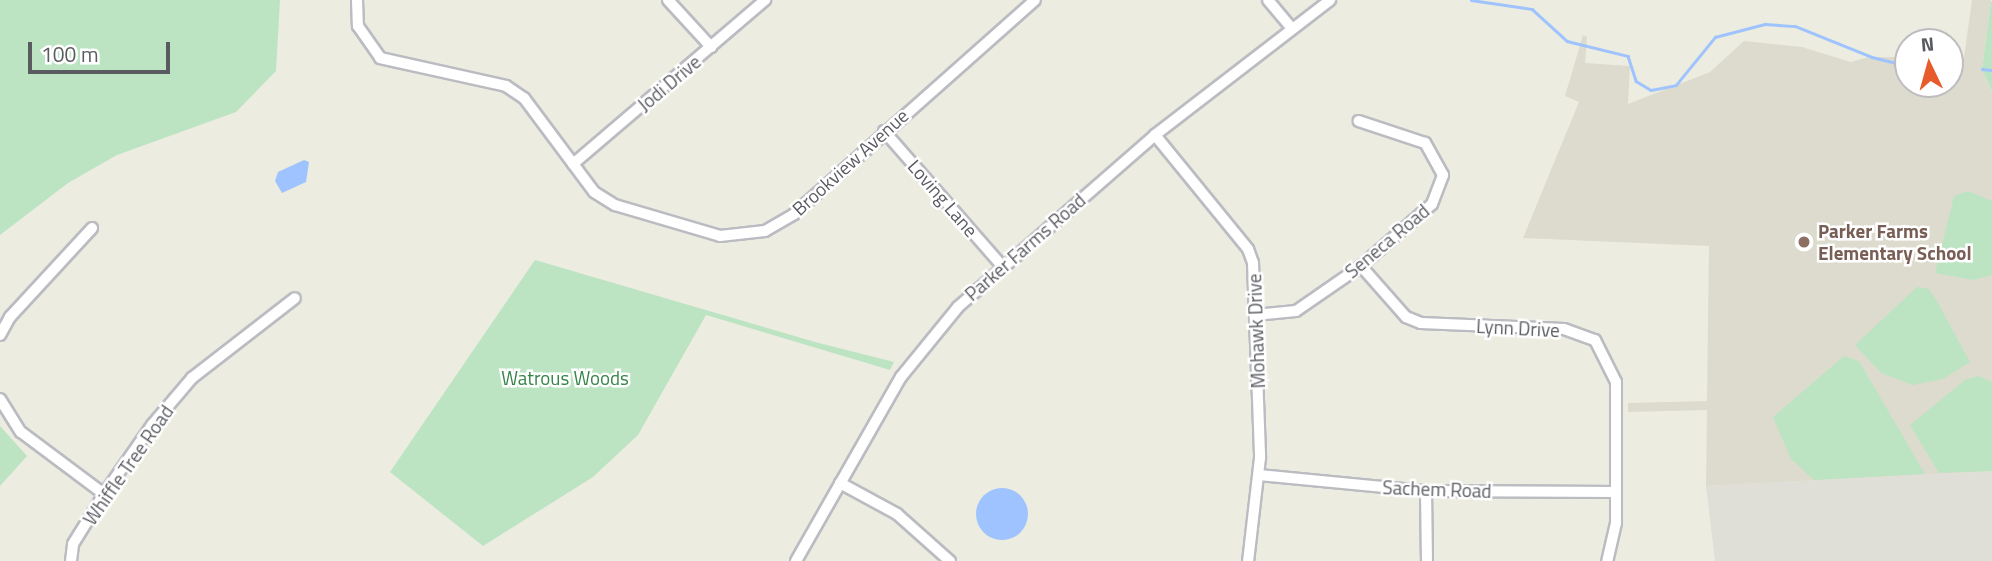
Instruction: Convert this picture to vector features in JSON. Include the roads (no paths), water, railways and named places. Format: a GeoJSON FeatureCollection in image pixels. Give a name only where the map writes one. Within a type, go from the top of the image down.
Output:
{"type":"FeatureCollection","features":[{"type":"Feature","properties":{"kind":"street","name":"Brookview Avenue"},"geometry":{"type":"LineString","coordinates":[[357,0],[358,26],[380,58],[506,86],[524,99],[594,192],[615,205],[720,236],[743,236],[765,231],[794,214],[884,131],[1035,0]]}},
{"type":"Feature","properties":{"kind":"street"},"geometry":{"type":"LineString","coordinates":[[668,0],[711,47]]}},
{"type":"Feature","properties":{"kind":"street","name":"Jodi Drive"},"geometry":{"type":"LineString","coordinates":[[573,164],[765,0]]}},
{"type":"Feature","properties":{"kind":"street"},"geometry":{"type":"LineString","coordinates":[[1268,0],[1291,27]]}},
{"type":"Feature","properties":{"kind":"street","name":"Parker Farms Road"},"geometry":{"type":"LineString","coordinates":[[796,561],[918,352],[1002,266],[1155,135],[1291,27],[1330,0]]}},
{"type":"Feature","properties":{"kind":"street","name":"Seneca Road"},"geometry":{"type":"LineString","coordinates":[[1255,315],[1296,311],[1362,266],[1432,204],[1443,175],[1425,143],[1409,134],[1359,121]]}},
{"type":"Feature","properties":{"kind":"street","name":"Loving Lane"},"geometry":{"type":"LineString","coordinates":[[884,131],[1002,266]]}},
{"type":"Feature","properties":{"kind":"street","name":"Mohawk Drive"},"geometry":{"type":"LineString","coordinates":[[1155,135],[1248,250],[1253,263],[1258,475],[1248,561]]}},
{"type":"Feature","properties":{"kind":"street"},"geometry":{"type":"LineString","coordinates":[[0,335],[10,317],[92,228]]}},
{"type":"Feature","properties":{"kind":"street","name":"Lynn Drive"},"geometry":{"type":"LineString","coordinates":[[1362,266],[1406,317],[1421,323],[1564,329],[1595,340],[1616,382],[1616,523],[1607,561]]}},
{"type":"Feature","properties":{"kind":"street","name":"Whiffle Tree Road"},"geometry":{"type":"LineString","coordinates":[[71,561],[74,544],[104,494],[152,425],[192,378],[295,298]]}},
{"type":"Feature","properties":{"kind":"street"},"geometry":{"type":"LineString","coordinates":[[0,399],[21,432],[104,494]]}},
{"type":"Feature","properties":{"kind":"street","name":"Sachem Road"},"geometry":{"type":"LineString","coordinates":[[1258,475],[1426,491],[1616,492]]}},
{"type":"Feature","properties":{"kind":"street"},"geometry":{"type":"LineString","coordinates":[[841,483],[897,513],[950,561]]}},
{"type":"Feature","properties":{"kind":"street"},"geometry":{"type":"LineString","coordinates":[[1426,491],[1427,561]]}},
{"type":"Feature","properties":{"kind":"water"},"geometry":{"type":"Polygon","coordinates":[[[304,160],[309,162],[306,182],[282,193],[275,181],[278,172],[304,160]]]}},
{"type":"Feature","properties":{"kind":"water"},"geometry":{"type":"Polygon","coordinates":[[[1002,488],[1021,495],[1028,514],[1021,533],[1002,540],[983,533],[976,514],[983,495],[1002,488]]]}},
{"type":"Feature","properties":{"kind":"waterway"},"geometry":{"type":"LineString","coordinates":[[1471,0],[1532,9],[1567,41],[1628,56],[1636,81],[1651,90],[1676,85],[1715,37],[1765,24],[1795,26],[1872,57],[1894,62]]}},
{"type":"Feature","properties":{"kind":"waterway"},"geometry":{"type":"LineString","coordinates":[[1982,69],[1992,70]]}},
{"type":"Feature","properties":{"kind":"place","name":"Parker Farms Elementary School"},"geometry":{"type":"Point","coordinates":[1804,242]}},
{"type":"Feature","properties":{"kind":"park label","name":"Watrous Woods"},"geometry":{"type":"Point","coordinates":[565,378]}}]}
